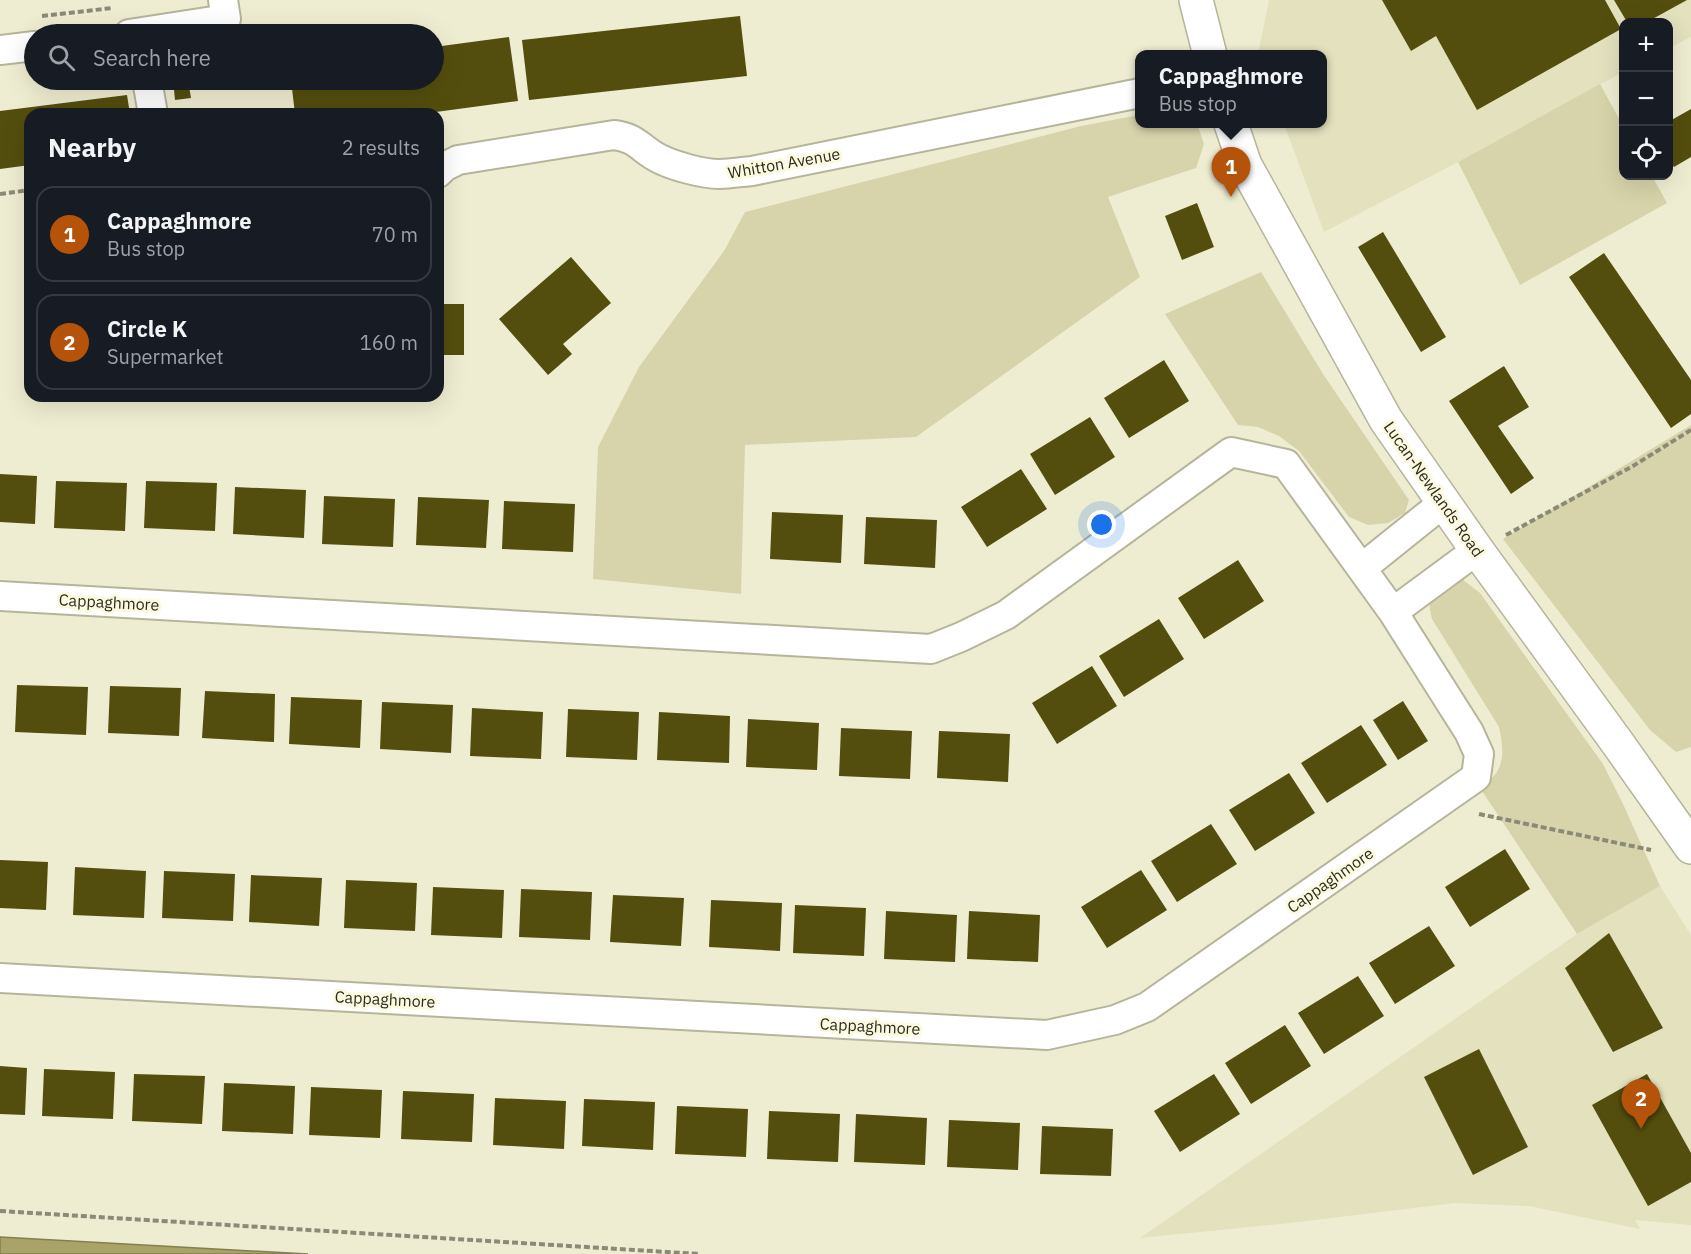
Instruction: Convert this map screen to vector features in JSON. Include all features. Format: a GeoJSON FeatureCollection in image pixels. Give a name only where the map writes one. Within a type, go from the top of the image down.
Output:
{"type":"FeatureCollection","features":[{"type":"Feature","properties":{"kind":"street"},"geometry":{"type":"LineString","coordinates":[[1196,0],[1209,50]]}},
{"type":"Feature","properties":{"kind":"street"},"geometry":{"type":"LineString","coordinates":[[173,24],[224,10]]}},
{"type":"Feature","properties":{"kind":"street"},"geometry":{"type":"LineString","coordinates":[[0,50],[24,47]]}},
{"type":"Feature","properties":{"kind":"street"},"geometry":{"type":"LineString","coordinates":[[149,90],[152,108]]}},
{"type":"Feature","properties":{"kind":"street","name":"Whitton Avenue"},"geometry":{"type":"LineString","coordinates":[[444,167],[458,160],[614,135],[626,137],[659,158],[689,168],[718,174],[752,171],[1135,94]]}},
{"type":"Feature","properties":{"kind":"street","name":"Lucan-Newlands Road"},"geometry":{"type":"LineString","coordinates":[[1233,128],[1245,165],[1386,420],[1443,503],[1490,543],[1687,832]]}},
{"type":"Feature","properties":{"kind":"street","name":"Cappaghmore"},"geometry":{"type":"LineString","coordinates":[[0,596],[931,648],[962,637],[1006,615],[1231,452],[1286,464],[1393,612],[1469,732],[1479,754],[1476,777],[1147,1007],[1115,1020],[1047,1035],[0,978]]}},
{"type":"Feature","properties":{"kind":"street"},"geometry":{"type":"LineString","coordinates":[[1362,568],[1443,503]]}},
{"type":"Feature","properties":{"kind":"street"},"geometry":{"type":"LineString","coordinates":[[1393,612],[1490,543]]}},
{"type":"Feature","properties":{"kind":"path"},"geometry":{"type":"LineString","coordinates":[[32,17],[118,8]]}},
{"type":"Feature","properties":{"kind":"path"},"geometry":{"type":"LineString","coordinates":[[0,194],[24,191]]}},
{"type":"Feature","properties":{"kind":"path"},"geometry":{"type":"LineString","coordinates":[[1490,543],[1632,466],[1691,430]]}},
{"type":"Feature","properties":{"kind":"path"},"geometry":{"type":"LineString","coordinates":[[1479,814],[1651,850]]}},
{"type":"Feature","properties":{"kind":"path"},"geometry":{"type":"LineString","coordinates":[[0,1211],[700,1254]]}},
{"type":"Feature","properties":{"kind":"shaded area"},"geometry":{"type":"Polygon","coordinates":[[[1269,0],[1691,0],[1691,37],[1673,46],[1673,18],[1619,18],[1619,74],[1324,232],[1285,128],[1327,128],[1327,50],[1259,50],[1269,0]]]}},
{"type":"Feature","properties":{"kind":"shaded area"},"geometry":{"type":"Polygon","coordinates":[[[1600,84],[1619,119],[1619,180],[1654,180],[1667,203],[1520,285],[1458,162],[1600,84]]]}},
{"type":"Feature","properties":{"kind":"shaded area"},"geometry":{"type":"Polygon","coordinates":[[[1135,116],[1135,128],[1198,128],[1204,144],[1196,168],[1108,197],[1140,277],[916,437],[745,445],[741,594],[593,579],[598,447],[639,367],[724,251],[745,212],[1081,126],[1135,116]]]}},
{"type":"Feature","properties":{"kind":"shaded area"},"geometry":{"type":"Polygon","coordinates":[[[1261,272],[1323,374],[1409,500],[1405,513],[1388,523],[1368,525],[1349,517],[1299,451],[1279,436],[1258,427],[1238,425],[1165,314],[1261,272]]]}},
{"type":"Feature","properties":{"kind":"shaded area"},"geometry":{"type":"Polygon","coordinates":[[[1691,425],[1691,747],[1676,752],[1650,730],[1503,539],[1691,425]]]}},
{"type":"Feature","properties":{"kind":"shaded area"},"geometry":{"type":"Polygon","coordinates":[[[1462,579],[1480,593],[1603,764],[1660,886],[1577,934],[1480,788],[1499,769],[1502,746],[1499,727],[1432,619],[1430,609],[1430,602],[1435,591],[1446,584],[1462,579]]]}},
{"type":"Feature","properties":{"kind":"shaded area"},"geometry":{"type":"Polygon","coordinates":[[[1660,886],[1691,935],[1691,1225],[1635,1220],[1640,1229],[1529,1206],[1455,1203],[1140,1238],[1577,934],[1660,886]]]}},
{"type":"Feature","properties":{"kind":"shaded area"},"geometry":{"type":"Polygon","coordinates":[[[0,1237],[308,1254],[0,1254],[0,1237]]]}},
{"type":"Feature","properties":{"kind":"building"},"geometry":{"type":"Polygon","coordinates":[[[1382,0],[1605,0],[1619,25],[1619,30],[1477,110],[1436,36],[1411,51],[1382,0]]]}},
{"type":"Feature","properties":{"kind":"building"},"geometry":{"type":"Polygon","coordinates":[[[1614,0],[1687,0],[1654,18],[1625,18],[1614,0]]]}},
{"type":"Feature","properties":{"kind":"building"},"geometry":{"type":"Polygon","coordinates":[[[740,16],[747,76],[529,100],[522,40],[740,16]]]}},
{"type":"Feature","properties":{"kind":"building"},"geometry":{"type":"Polygon","coordinates":[[[509,37],[518,101],[444,111],[444,108],[294,108],[292,90],[444,90],[444,46],[509,37]]]}},
{"type":"Feature","properties":{"kind":"building"},"geometry":{"type":"Polygon","coordinates":[[[174,90],[190,90],[191,98],[175,100],[174,90]]]}},
{"type":"Feature","properties":{"kind":"building"},"geometry":{"type":"Polygon","coordinates":[[[127,95],[129,108],[24,108],[24,166],[0,169],[0,111],[127,95]]]}},
{"type":"Feature","properties":{"kind":"building"},"geometry":{"type":"Polygon","coordinates":[[[1691,109],[1691,157],[1674,167],[1673,166],[1673,119],[1691,109]]]}},
{"type":"Feature","properties":{"kind":"building"},"geometry":{"type":"Polygon","coordinates":[[[1197,203],[1214,247],[1182,260],[1165,216],[1197,203]]]}},
{"type":"Feature","properties":{"kind":"building"},"geometry":{"type":"Polygon","coordinates":[[[1383,232],[1446,337],[1421,352],[1358,247],[1383,232]]]}},
{"type":"Feature","properties":{"kind":"building"},"geometry":{"type":"Polygon","coordinates":[[[1604,253],[1691,380],[1691,414],[1671,428],[1569,277],[1604,253]]]}},
{"type":"Feature","properties":{"kind":"building"},"geometry":{"type":"Polygon","coordinates":[[[571,257],[611,303],[563,344],[572,354],[548,375],[499,319],[571,257]]]}},
{"type":"Feature","properties":{"kind":"building"},"geometry":{"type":"Polygon","coordinates":[[[444,304],[464,304],[464,355],[444,355],[444,304]]]}},
{"type":"Feature","properties":{"kind":"building"},"geometry":{"type":"Polygon","coordinates":[[[1164,360],[1189,401],[1129,438],[1104,398],[1164,360]]]}},
{"type":"Feature","properties":{"kind":"building"},"geometry":{"type":"Polygon","coordinates":[[[1504,366],[1529,407],[1498,426],[1534,478],[1511,494],[1449,401],[1504,366]]]}},
{"type":"Feature","properties":{"kind":"building"},"geometry":{"type":"Polygon","coordinates":[[[1090,417],[1115,457],[1055,495],[1030,454],[1090,417]]]}},
{"type":"Feature","properties":{"kind":"building"},"geometry":{"type":"Polygon","coordinates":[[[1021,469],[1047,509],[987,547],[961,507],[1021,469]]]}},
{"type":"Feature","properties":{"kind":"building"},"geometry":{"type":"Polygon","coordinates":[[[0,474],[37,476],[35,524],[0,522],[0,474]]]}},
{"type":"Feature","properties":{"kind":"building"},"geometry":{"type":"Polygon","coordinates":[[[56,481],[127,483],[125,531],[54,528],[56,481]]]}},
{"type":"Feature","properties":{"kind":"building"},"geometry":{"type":"Polygon","coordinates":[[[146,481],[217,483],[215,531],[144,528],[146,481]]]}},
{"type":"Feature","properties":{"kind":"building"},"geometry":{"type":"Polygon","coordinates":[[[235,487],[306,490],[304,538],[233,534],[235,487]]]}},
{"type":"Feature","properties":{"kind":"building"},"geometry":{"type":"Polygon","coordinates":[[[324,496],[395,499],[393,547],[322,544],[324,496]]]}},
{"type":"Feature","properties":{"kind":"building"},"geometry":{"type":"Polygon","coordinates":[[[418,497],[489,500],[486,548],[416,545],[418,497]]]}},
{"type":"Feature","properties":{"kind":"building"},"geometry":{"type":"Polygon","coordinates":[[[504,501],[575,504],[573,552],[502,549],[504,501]]]}},
{"type":"Feature","properties":{"kind":"building"},"geometry":{"type":"Polygon","coordinates":[[[772,512],[843,515],[841,563],[770,559],[772,512]]]}},
{"type":"Feature","properties":{"kind":"building"},"geometry":{"type":"Polygon","coordinates":[[[866,517],[937,520],[935,568],[864,564],[866,517]]]}},
{"type":"Feature","properties":{"kind":"building"},"geometry":{"type":"Polygon","coordinates":[[[1238,560],[1264,601],[1204,639],[1178,598],[1238,560]]]}},
{"type":"Feature","properties":{"kind":"building"},"geometry":{"type":"Polygon","coordinates":[[[1159,619],[1184,659],[1124,697],[1099,656],[1159,619]]]}},
{"type":"Feature","properties":{"kind":"building"},"geometry":{"type":"Polygon","coordinates":[[[1092,666],[1117,706],[1057,744],[1032,703],[1092,666]]]}},
{"type":"Feature","properties":{"kind":"building"},"geometry":{"type":"Polygon","coordinates":[[[17,685],[88,687],[86,735],[15,732],[17,685]]]}},
{"type":"Feature","properties":{"kind":"building"},"geometry":{"type":"Polygon","coordinates":[[[110,686],[181,688],[179,736],[108,733],[110,686]]]}},
{"type":"Feature","properties":{"kind":"building"},"geometry":{"type":"Polygon","coordinates":[[[205,691],[275,694],[274,742],[202,738],[205,691]]]}},
{"type":"Feature","properties":{"kind":"building"},"geometry":{"type":"Polygon","coordinates":[[[291,697],[362,700],[360,748],[289,744],[291,697]]]}},
{"type":"Feature","properties":{"kind":"building"},"geometry":{"type":"Polygon","coordinates":[[[1403,701],[1428,741],[1398,760],[1373,720],[1403,701]]]}},
{"type":"Feature","properties":{"kind":"building"},"geometry":{"type":"Polygon","coordinates":[[[382,702],[453,705],[451,753],[380,749],[382,702]]]}},
{"type":"Feature","properties":{"kind":"building"},"geometry":{"type":"Polygon","coordinates":[[[472,708],[543,712],[541,759],[470,756],[472,708]]]}},
{"type":"Feature","properties":{"kind":"building"},"geometry":{"type":"Polygon","coordinates":[[[568,709],[639,712],[637,760],[566,757],[568,709]]]}},
{"type":"Feature","properties":{"kind":"building"},"geometry":{"type":"Polygon","coordinates":[[[659,712],[730,716],[729,763],[657,760],[659,712]]]}},
{"type":"Feature","properties":{"kind":"building"},"geometry":{"type":"Polygon","coordinates":[[[748,719],[819,723],[817,770],[746,767],[748,719]]]}},
{"type":"Feature","properties":{"kind":"building"},"geometry":{"type":"Polygon","coordinates":[[[1361,725],[1387,765],[1327,803],[1301,763],[1361,725]]]}},
{"type":"Feature","properties":{"kind":"building"},"geometry":{"type":"Polygon","coordinates":[[[841,728],[912,731],[910,779],[839,776],[841,728]]]}},
{"type":"Feature","properties":{"kind":"building"},"geometry":{"type":"Polygon","coordinates":[[[939,731],[1010,734],[1008,782],[937,778],[939,731]]]}},
{"type":"Feature","properties":{"kind":"building"},"geometry":{"type":"Polygon","coordinates":[[[1289,773],[1315,813],[1255,851],[1229,810],[1289,773]]]}},
{"type":"Feature","properties":{"kind":"building"},"geometry":{"type":"Polygon","coordinates":[[[1211,824],[1237,864],[1177,902],[1151,861],[1211,824]]]}},
{"type":"Feature","properties":{"kind":"building"},"geometry":{"type":"Polygon","coordinates":[[[1505,849],[1530,889],[1470,927],[1445,887],[1505,849]]]}},
{"type":"Feature","properties":{"kind":"building"},"geometry":{"type":"Polygon","coordinates":[[[0,860],[48,862],[46,910],[0,908],[0,860]]]}},
{"type":"Feature","properties":{"kind":"building"},"geometry":{"type":"Polygon","coordinates":[[[75,867],[146,871],[144,918],[73,915],[75,867]]]}},
{"type":"Feature","properties":{"kind":"building"},"geometry":{"type":"Polygon","coordinates":[[[1141,870],[1167,910],[1107,948],[1081,907],[1141,870]]]}},
{"type":"Feature","properties":{"kind":"building"},"geometry":{"type":"Polygon","coordinates":[[[164,871],[235,874],[233,921],[162,918],[164,871]]]}},
{"type":"Feature","properties":{"kind":"building"},"geometry":{"type":"Polygon","coordinates":[[[251,875],[322,878],[319,926],[249,922],[251,875]]]}},
{"type":"Feature","properties":{"kind":"building"},"geometry":{"type":"Polygon","coordinates":[[[346,880],[417,883],[415,931],[344,928],[346,880]]]}},
{"type":"Feature","properties":{"kind":"building"},"geometry":{"type":"Polygon","coordinates":[[[433,887],[504,890],[502,938],[431,935],[433,887]]]}},
{"type":"Feature","properties":{"kind":"building"},"geometry":{"type":"Polygon","coordinates":[[[521,889],[592,892],[590,940],[519,937],[521,889]]]}},
{"type":"Feature","properties":{"kind":"building"},"geometry":{"type":"Polygon","coordinates":[[[613,895],[684,898],[681,946],[610,942],[613,895]]]}},
{"type":"Feature","properties":{"kind":"building"},"geometry":{"type":"Polygon","coordinates":[[[711,900],[782,903],[780,951],[709,947],[711,900]]]}},
{"type":"Feature","properties":{"kind":"building"},"geometry":{"type":"Polygon","coordinates":[[[795,905],[866,908],[864,956],[793,953],[795,905]]]}},
{"type":"Feature","properties":{"kind":"building"},"geometry":{"type":"Polygon","coordinates":[[[886,911],[957,915],[955,962],[884,959],[886,911]]]}},
{"type":"Feature","properties":{"kind":"building"},"geometry":{"type":"Polygon","coordinates":[[[969,911],[1040,915],[1038,962],[967,959],[969,911]]]}},
{"type":"Feature","properties":{"kind":"building"},"geometry":{"type":"Polygon","coordinates":[[[1429,926],[1455,966],[1395,1004],[1369,963],[1429,926]]]}},
{"type":"Feature","properties":{"kind":"building"},"geometry":{"type":"Polygon","coordinates":[[[1609,933],[1663,1028],[1613,1052],[1565,968],[1609,933]]]}},
{"type":"Feature","properties":{"kind":"building"},"geometry":{"type":"Polygon","coordinates":[[[1358,976],[1384,1016],[1324,1054],[1298,1013],[1358,976]]]}},
{"type":"Feature","properties":{"kind":"building"},"geometry":{"type":"Polygon","coordinates":[[[1285,1025],[1311,1066],[1251,1104],[1225,1063],[1285,1025]]]}},
{"type":"Feature","properties":{"kind":"building"},"geometry":{"type":"Polygon","coordinates":[[[1479,1049],[1528,1147],[1473,1175],[1424,1077],[1479,1049]]]}},
{"type":"Feature","properties":{"kind":"building"},"geometry":{"type":"Polygon","coordinates":[[[0,1066],[27,1068],[25,1115],[0,1114],[0,1066]]]}},
{"type":"Feature","properties":{"kind":"building"},"geometry":{"type":"Polygon","coordinates":[[[44,1069],[115,1072],[113,1119],[42,1116],[44,1069]]]}},
{"type":"Feature","properties":{"kind":"building"},"geometry":{"type":"Polygon","coordinates":[[[134,1074],[205,1076],[202,1124],[132,1121],[134,1074]]]}},
{"type":"Feature","properties":{"kind":"building"},"geometry":{"type":"Polygon","coordinates":[[[1214,1074],[1240,1114],[1180,1152],[1154,1111],[1214,1074]]]}},
{"type":"Feature","properties":{"kind":"building"},"geometry":{"type":"Polygon","coordinates":[[[1647,1074],[1691,1153],[1691,1182],[1648,1206],[1592,1105],[1647,1074]]]}},
{"type":"Feature","properties":{"kind":"building"},"geometry":{"type":"Polygon","coordinates":[[[224,1083],[295,1086],[293,1134],[222,1131],[224,1083]]]}},
{"type":"Feature","properties":{"kind":"building"},"geometry":{"type":"Polygon","coordinates":[[[311,1087],[382,1090],[380,1138],[309,1135],[311,1087]]]}},
{"type":"Feature","properties":{"kind":"building"},"geometry":{"type":"Polygon","coordinates":[[[403,1091],[474,1094],[472,1142],[401,1139],[403,1091]]]}},
{"type":"Feature","properties":{"kind":"building"},"geometry":{"type":"Polygon","coordinates":[[[495,1098],[566,1101],[564,1149],[493,1145],[495,1098]]]}},
{"type":"Feature","properties":{"kind":"building"},"geometry":{"type":"Polygon","coordinates":[[[584,1099],[655,1102],[653,1150],[582,1146],[584,1099]]]}},
{"type":"Feature","properties":{"kind":"building"},"geometry":{"type":"Polygon","coordinates":[[[677,1106],[748,1109],[746,1157],[675,1154],[677,1106]]]}},
{"type":"Feature","properties":{"kind":"building"},"geometry":{"type":"Polygon","coordinates":[[[769,1111],[840,1114],[838,1162],[767,1159],[769,1111]]]}},
{"type":"Feature","properties":{"kind":"building"},"geometry":{"type":"Polygon","coordinates":[[[856,1114],[927,1118],[925,1165],[854,1162],[856,1114]]]}},
{"type":"Feature","properties":{"kind":"building"},"geometry":{"type":"Polygon","coordinates":[[[949,1120],[1020,1123],[1018,1170],[947,1167],[949,1120]]]}},
{"type":"Feature","properties":{"kind":"building"},"geometry":{"type":"Polygon","coordinates":[[[1042,1126],[1113,1129],[1111,1176],[1040,1174],[1042,1126]]]}},
{"type":"Feature","properties":{"kind":"place","name":"Cappaghmore"},"geometry":{"type":"Point","coordinates":[1231,197]}},
{"type":"Feature","properties":{"kind":"place","name":"Circle K"},"geometry":{"type":"Point","coordinates":[1641,1129]}}]}
